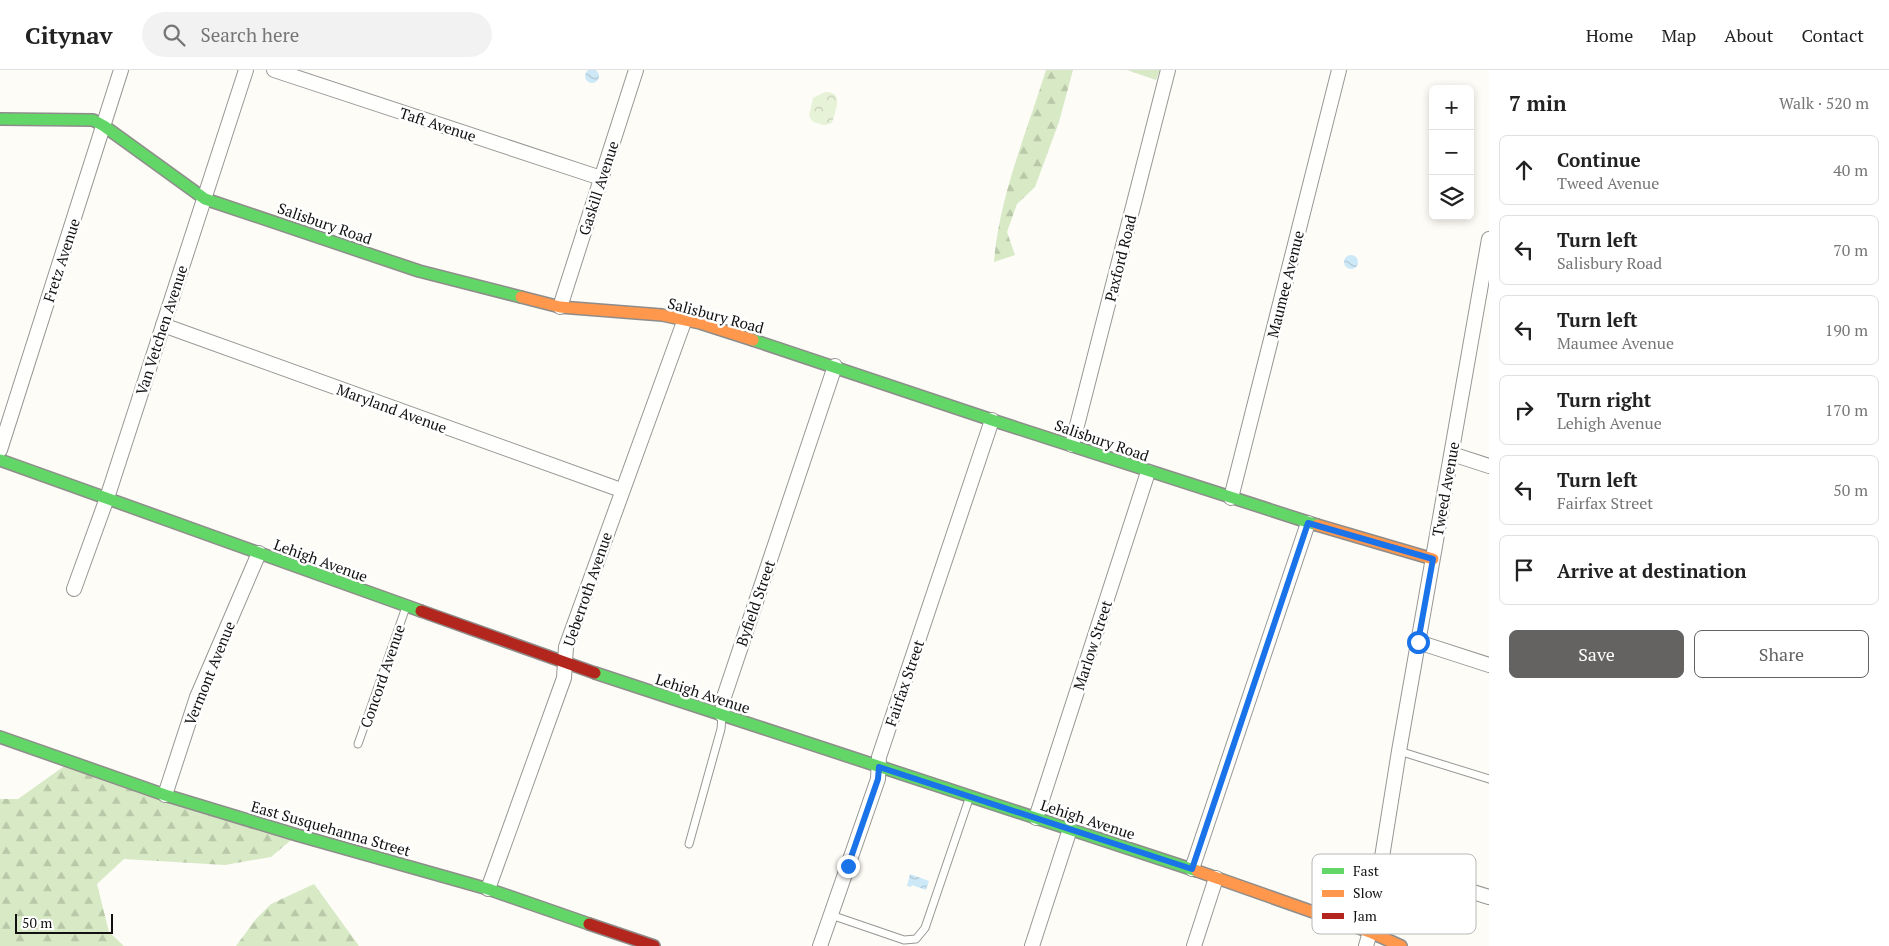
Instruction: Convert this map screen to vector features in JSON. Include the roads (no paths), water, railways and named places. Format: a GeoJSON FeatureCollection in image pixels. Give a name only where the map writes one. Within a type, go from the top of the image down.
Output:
{"type":"FeatureCollection","features":[{"type":"Feature","properties":{"kind":"street","name":"Fretz Avenue"},"geometry":{"type":"LineString","coordinates":[[0,450],[122,70]]}},
{"type":"Feature","properties":{"kind":"street","name":"Van Vetchen Avenue"},"geometry":{"type":"LineString","coordinates":[[74,589],[107,498],[246,70]]}},
{"type":"Feature","properties":{"kind":"street","name":"Taft Avenue"},"geometry":{"type":"LineString","coordinates":[[274,70],[601,178]]}},
{"type":"Feature","properties":{"kind":"street","name":"Gaskill Avenue"},"geometry":{"type":"LineString","coordinates":[[560,307],[636,70]]}},
{"type":"Feature","properties":{"kind":"street","name":"Paxford Road"},"geometry":{"type":"LineString","coordinates":[[1072,445],[1168,70]]}},
{"type":"Feature","properties":{"kind":"street","name":"Maumee Avenue"},"geometry":{"type":"LineString","coordinates":[[1231,498],[1339,70]]}},
{"type":"Feature","properties":{"kind":"street","name":"Salisbury Road"},"geometry":{"type":"LineString","coordinates":[[0,119],[93,120],[205,199],[419,271],[560,307],[685,319],[834,366],[1148,472],[1308,523],[1433,559]]}},
{"type":"Feature","properties":{"kind":"street","name":"Tweed Avenue"},"geometry":{"type":"LineString","coordinates":[[1381,854],[1487,265],[1489,239]]}},
{"type":"Feature","properties":{"kind":"street","name":"Ueberroth Avenue"},"geometry":{"type":"LineString","coordinates":[[488,889],[564,678],[566,647],[685,319]]}},
{"type":"Feature","properties":{"kind":"street","name":"Maryland Avenue"},"geometry":{"type":"LineString","coordinates":[[163,325],[622,490]]}},
{"type":"Feature","properties":{"kind":"street","name":"Byfield Street"},"geometry":{"type":"LineString","coordinates":[[722,715],[724,697],[834,366]]}},
{"type":"Feature","properties":{"kind":"street","name":"Fairfax Street"},"geometry":{"type":"LineString","coordinates":[[820,946],[878,779],[879,757],[992,420]]}},
{"type":"Feature","properties":{"kind":"street"},"geometry":{"type":"LineString","coordinates":[[1452,454],[1489,466]]}},
{"type":"Feature","properties":{"kind":"street","name":"Lehigh Avenue"},"geometry":{"type":"LineString","coordinates":[[0,460],[566,663],[1192,869],[1312,912]]}},
{"type":"Feature","properties":{"kind":"street","name":"Marlow Street"},"geometry":{"type":"LineString","coordinates":[[1036,818],[1148,472]]}},
{"type":"Feature","properties":{"kind":"street"},"geometry":{"type":"LineString","coordinates":[[1192,869],[1308,523]]}},
{"type":"Feature","properties":{"kind":"street","name":"Vermont Avenue"},"geometry":{"type":"LineString","coordinates":[[165,795],[197,697],[259,553]]}},
{"type":"Feature","properties":{"kind":"street"},"geometry":{"type":"LineString","coordinates":[[1418,642],[1489,665]]}},
{"type":"Feature","properties":{"kind":"street","name":"East Susquehanna Street"},"geometry":{"type":"LineString","coordinates":[[0,737],[165,795],[488,889],[652,946]]}},
{"type":"Feature","properties":{"kind":"street"},"geometry":{"type":"LineString","coordinates":[[1032,946],[1070,829]]}},
{"type":"Feature","properties":{"kind":"street"},"geometry":{"type":"LineString","coordinates":[[1194,946],[1216,878]]}},
{"type":"Feature","properties":{"kind":"street"},"geometry":{"type":"LineString","coordinates":[[1476,893],[1489,897]]}},
{"type":"Feature","properties":{"kind":"street","name":"Lehigh Avenue"},"geometry":{"type":"LineString","coordinates":[[1374,934],[1400,946]]}},
{"type":"Feature","properties":{"kind":"lane","name":"Concord Avenue"},"geometry":{"type":"LineString","coordinates":[[358,744],[406,607]]}},
{"type":"Feature","properties":{"kind":"lane","name":"Byfield Street"},"geometry":{"type":"LineString","coordinates":[[689,844],[721,729],[722,715]]}},
{"type":"Feature","properties":{"kind":"lane"},"geometry":{"type":"LineString","coordinates":[[1399,751],[1489,779]]}},
{"type":"Feature","properties":{"kind":"lane"},"geometry":{"type":"LineString","coordinates":[[831,915],[904,940],[916,939],[924,928],[970,796]]}},
{"type":"Feature","properties":{"kind":"water"},"geometry":{"type":"Polygon","coordinates":[[[592,69],[597,71],[599,76],[597,81],[592,83],[587,81],[585,76],[587,71],[592,69]]]}},
{"type":"Feature","properties":{"kind":"water"},"geometry":{"type":"Polygon","coordinates":[[[1351,255],[1356,257],[1358,262],[1356,267],[1351,269],[1346,267],[1344,262],[1346,257],[1351,255]]]}},
{"type":"Feature","properties":{"kind":"water"},"geometry":{"type":"Polygon","coordinates":[[[910,874],[929,881],[926,890],[912,885],[911,887],[907,886],[910,874]]]}}]}
